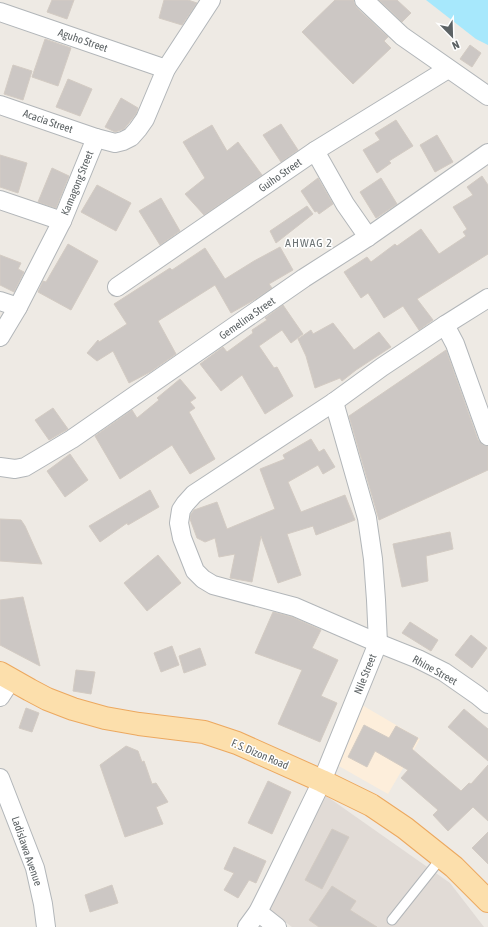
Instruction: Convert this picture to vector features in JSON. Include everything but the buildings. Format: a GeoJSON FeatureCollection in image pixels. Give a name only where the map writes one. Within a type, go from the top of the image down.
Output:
{"type":"FeatureCollection","features":[{"type":"Feature","properties":{"kind":"main road","name":"F. S. Dizon Road"},"geometry":{"type":"LineString","coordinates":[[4,683],[73,710],[139,724],[204,732],[238,743],[371,805],[405,828],[442,857],[488,901]]}},
{"type":"Feature","properties":{"kind":"street","name":"Kamagong Street"},"geometry":{"type":"LineString","coordinates":[[0,337],[18,307],[62,221],[96,138],[115,143],[131,137],[138,129],[145,119],[166,69],[211,0]]}},
{"type":"Feature","properties":{"kind":"street"},"geometry":{"type":"LineString","coordinates":[[364,0],[402,36],[488,96]]}},
{"type":"Feature","properties":{"kind":"street","name":"Aguho Street"},"geometry":{"type":"LineString","coordinates":[[0,12],[166,69]]}},
{"type":"Feature","properties":{"kind":"street","name":"Guiho Street"},"geometry":{"type":"LineString","coordinates":[[118,287],[315,151],[448,69]]}},
{"type":"Feature","properties":{"kind":"street","name":"Acacia Street"},"geometry":{"type":"LineString","coordinates":[[0,105],[96,138]]}},
{"type":"Feature","properties":{"kind":"street"},"geometry":{"type":"LineString","coordinates":[[315,151],[345,204],[368,237]]}},
{"type":"Feature","properties":{"kind":"street","name":"Gemelina Street"},"geometry":{"type":"LineString","coordinates":[[0,467],[15,469],[25,467],[72,439],[304,278],[368,237],[488,153]]}},
{"type":"Feature","properties":{"kind":"street"},"geometry":{"type":"LineString","coordinates":[[0,200],[62,221]]}},
{"type":"Feature","properties":{"kind":"street","name":"Rhine Street"},"geometry":{"type":"LineString","coordinates":[[488,298],[382,367],[334,402],[194,494],[181,510],[179,523],[182,538],[195,571],[203,579],[213,585],[294,607],[418,659],[444,672],[488,704]]}},
{"type":"Feature","properties":{"kind":"street"},"geometry":{"type":"LineString","coordinates":[[0,301],[18,307]]}},
{"type":"Feature","properties":{"kind":"street"},"geometry":{"type":"LineString","coordinates":[[446,325],[488,436]]}},
{"type":"Feature","properties":{"kind":"street","name":"Nile Street"},"geometry":{"type":"LineString","coordinates":[[247,927],[258,912],[322,781],[378,643],[373,559],[367,518],[334,402]]}},
{"type":"Feature","properties":{"kind":"street","name":"Ladislawa Avenue"},"geometry":{"type":"LineString","coordinates":[[0,778],[35,868],[43,904],[46,927]]}},
{"type":"Feature","properties":{"kind":"street"},"geometry":{"type":"LineString","coordinates":[[258,912],[277,927]]}},
{"type":"Feature","properties":{"kind":"lane"},"geometry":{"type":"LineString","coordinates":[[392,920],[442,857]]}},
{"type":"Feature","properties":{"kind":"shaded area"},"geometry":{"type":"Polygon","coordinates":[[[362,705],[420,739],[388,794],[337,765],[362,705]]]}},
{"type":"Feature","properties":{"kind":"shaded area"},"geometry":{"type":"Polygon","coordinates":[[[322,793],[450,883],[484,927],[292,927],[268,909],[322,793]]]}},
{"type":"Feature","properties":{"kind":"water"},"geometry":{"type":"Polygon","coordinates":[[[426,0],[488,0],[488,45],[476,39],[426,0]]]}},
{"type":"Feature","properties":{"kind":"district","name":"AHWAG 2"},"geometry":{"type":"Point","coordinates":[309,243]}}]}
